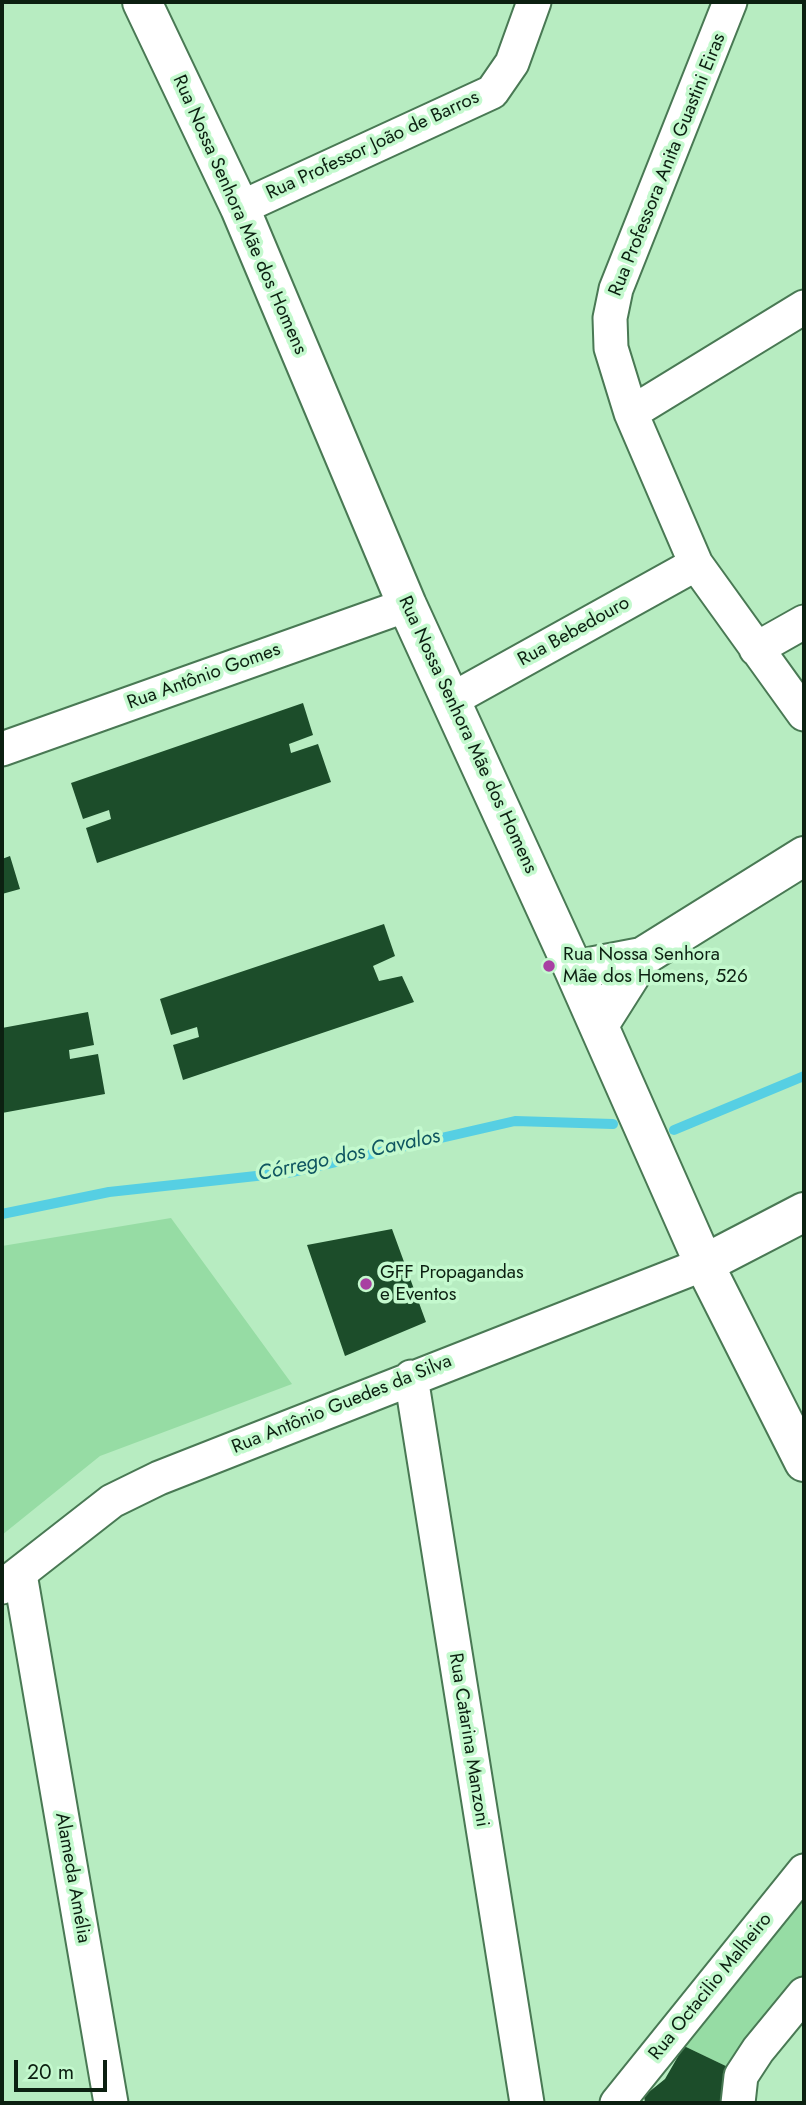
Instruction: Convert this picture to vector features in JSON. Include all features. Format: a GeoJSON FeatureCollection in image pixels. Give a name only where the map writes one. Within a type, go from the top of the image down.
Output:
{"type":"FeatureCollection","features":[{"type":"Feature","properties":{"kind":"street","name":"Rua Nossa Senhora Mãe dos Homens"},"geometry":{"type":"LineString","coordinates":[[142,2],[240,208],[407,605],[574,970],[704,1264],[804,1462]]}},
{"type":"Feature","properties":{"kind":"street","name":"Rua Professor João de Barros"},"geometry":{"type":"LineString","coordinates":[[240,208],[492,92],[512,63],[534,2]]}},
{"type":"Feature","properties":{"kind":"street","name":"Rua Professora Anita Guastini Eiras"},"geometry":{"type":"LineString","coordinates":[[735,6],[616,289],[610,317],[611,348],[631,413],[696,564],[804,714]]}},
{"type":"Feature","properties":{"kind":"street"},"geometry":{"type":"LineString","coordinates":[[631,413],[804,307]]}},
{"type":"Feature","properties":{"kind":"street","name":"Rua Bebedouro"},"geometry":{"type":"LineString","coordinates":[[451,700],[696,564]]}},
{"type":"Feature","properties":{"kind":"street","name":"Rua Antônio Gomes"},"geometry":{"type":"LineString","coordinates":[[2,749],[407,605]]}},
{"type":"Feature","properties":{"kind":"street"},"geometry":{"type":"LineString","coordinates":[[757,649],[804,622]]}},
{"type":"Feature","properties":{"kind":"street"},"geometry":{"type":"LineString","coordinates":[[574,970],[642,957],[804,856]]}},
{"type":"Feature","properties":{"kind":"street"},"geometry":{"type":"LineString","coordinates":[[598,1025],[642,957]]}},
{"type":"Feature","properties":{"kind":"street"},"geometry":{"type":"LineString","coordinates":[[704,1264],[804,1212]]}},
{"type":"Feature","properties":{"kind":"street","name":"Rua Antônio Guedes da Silva"},"geometry":{"type":"LineString","coordinates":[[11,1580],[124,1495],[159,1478],[704,1264]]}},
{"type":"Feature","properties":{"kind":"street","name":"Rua Catarina Manzoni"},"geometry":{"type":"LineString","coordinates":[[411,1377],[527,2103]]}},
{"type":"Feature","properties":{"kind":"street","name":"Alameda Amélia"},"geometry":{"type":"LineString","coordinates":[[11,1580],[34,1652],[111,2103]]}},
{"type":"Feature","properties":{"kind":"street","name":"Alameda Amélia"},"geometry":{"type":"LineString","coordinates":[[2,1614],[20,1631],[34,1652]]}},
{"type":"Feature","properties":{"kind":"street","name":"Rua Octacilio Malheiro"},"geometry":{"type":"LineString","coordinates":[[629,2097],[804,1871]]}},
{"type":"Feature","properties":{"kind":"street"},"geometry":{"type":"LineString","coordinates":[[738,2103],[741,2076],[758,2050],[804,1994]]}},
{"type":"Feature","properties":{"kind":"green space"},"geometry":{"type":"Polygon","coordinates":[[[171,1218],[292,1384],[100,1456],[2,1535],[2,1246],[171,1218]]]}},
{"type":"Feature","properties":{"kind":"green space"},"geometry":{"type":"Polygon","coordinates":[[[804,1891],[804,1979],[730,2068],[684,2046],[804,1891]]]}},
{"type":"Feature","properties":{"kind":"building"},"geometry":{"type":"Polygon","coordinates":[[[303,703],[313,735],[289,744],[291,753],[318,744],[331,782],[97,863],[86,828],[111,819],[109,810],[83,819],[71,783],[303,703]]]}},
{"type":"Feature","properties":{"kind":"building"},"geometry":{"type":"Polygon","coordinates":[[[10,856],[20,889],[2,894],[2,859],[10,856]]]}},
{"type":"Feature","properties":{"kind":"building"},"geometry":{"type":"Polygon","coordinates":[[[384,924],[395,956],[373,966],[379,981],[402,976],[414,1002],[183,1080],[173,1045],[199,1037],[197,1027],[171,1035],[160,999],[384,924]]]}},
{"type":"Feature","properties":{"kind":"building"},"geometry":{"type":"Polygon","coordinates":[[[88,1012],[94,1045],[69,1050],[70,1059],[98,1054],[105,1094],[2,1113],[2,1028],[88,1012]]]}},
{"type":"Feature","properties":{"kind":"building","name":"GFF Propagandas e Eventos"},"geometry":{"type":"Polygon","coordinates":[[[392,1229],[426,1322],[345,1356],[307,1245],[392,1229]]]}},
{"type":"Feature","properties":{"kind":"building"},"geometry":{"type":"Polygon","coordinates":[[[684,2046],[730,2068],[723,2103],[645,2103],[644,2096],[665,2079],[684,2046]]]}},
{"type":"Feature","properties":{"kind":"waterway","name":"Córrego dos Cavalos"},"geometry":{"type":"LineString","coordinates":[[674,1130],[804,1076]]}},
{"type":"Feature","properties":{"kind":"waterway","name":"Córrego dos Cavalos"},"geometry":{"type":"LineString","coordinates":[[2,1214],[109,1192],[293,1172],[515,1121],[613,1124]]}},
{"type":"Feature","properties":{"kind":"place","name":"Rua Nossa Senhora Mãe dos Homens, 526"},"geometry":{"type":"Point","coordinates":[549,966]}},
{"type":"Feature","properties":{"kind":"place","name":"GFF Propagandas e Eventos"},"geometry":{"type":"Point","coordinates":[366,1284]}}]}
